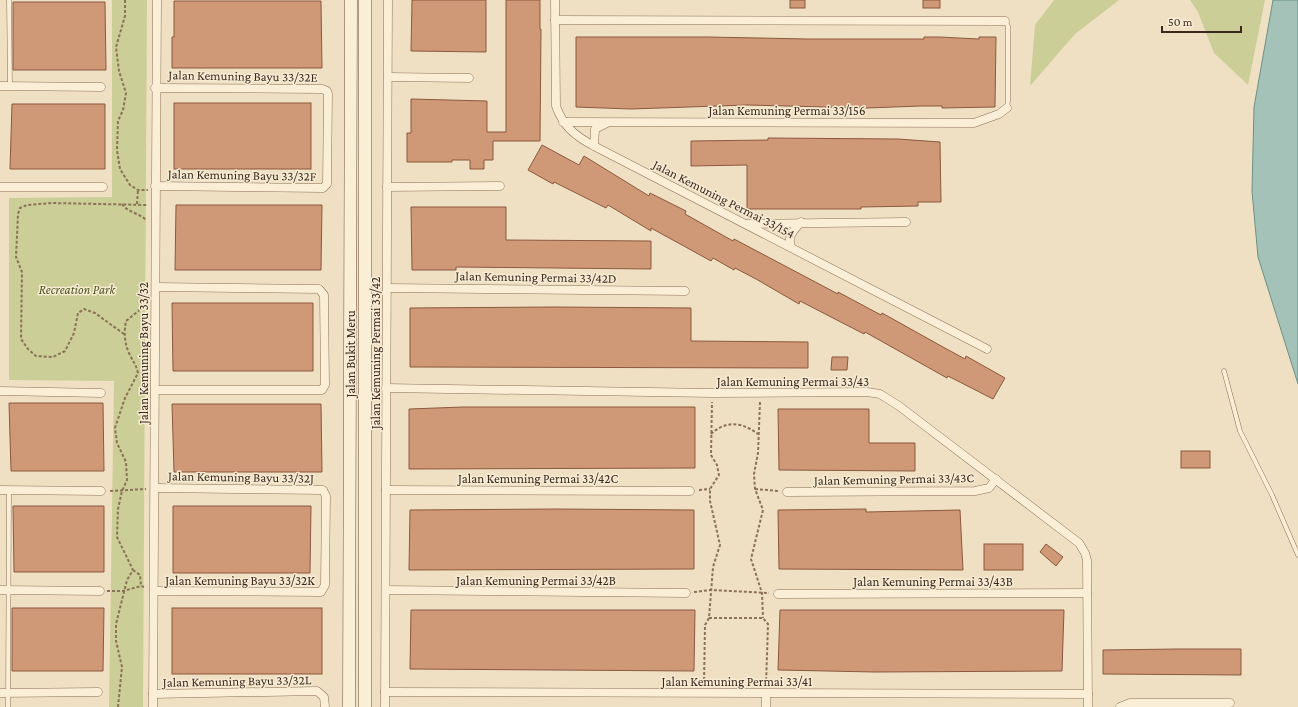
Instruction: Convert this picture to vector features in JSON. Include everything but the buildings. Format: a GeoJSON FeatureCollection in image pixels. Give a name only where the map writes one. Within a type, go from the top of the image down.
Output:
{"type":"FeatureCollection","features":[{"type":"Feature","properties":{"kind":"main road","name":"Jalan Bukit Meru"},"geometry":{"type":"LineString","coordinates":[[349,707],[351,0]]}},
{"type":"Feature","properties":{"kind":"main road","name":"Jalan Bukit Meru"},"geometry":{"type":"LineString","coordinates":[[365,0],[365,707]]}},
{"type":"Feature","properties":{"kind":"street","name":"Jalan Kemuning Bayu 33/32"},"geometry":{"type":"LineString","coordinates":[[153,707],[156,390],[155,88],[157,0]]}},
{"type":"Feature","properties":{"kind":"street","name":"Jalan Kemuning Permai 33/42"},"geometry":{"type":"LineString","coordinates":[[385,707],[388,0]]}},
{"type":"Feature","properties":{"kind":"street","name":"Jalan Kemuning Permai 33/154"},"geometry":{"type":"LineString","coordinates":[[555,0],[556,106],[563,122],[572,133],[594,146],[987,349]]}},
{"type":"Feature","properties":{"kind":"street"},"geometry":{"type":"LineString","coordinates":[[556,20],[1005,21]]}},
{"type":"Feature","properties":{"kind":"street"},"geometry":{"type":"LineString","coordinates":[[388,77],[469,78]]}},
{"type":"Feature","properties":{"kind":"street"},"geometry":{"type":"LineString","coordinates":[[0,86],[101,87]]}},
{"type":"Feature","properties":{"kind":"street","name":"Jalan Kemuning Bayu 33/32E"},"geometry":{"type":"LineString","coordinates":[[155,88],[322,89],[327,91],[327,184]]}},
{"type":"Feature","properties":{"kind":"street","name":"Jalan Kemuning Permai 33/156"},"geometry":{"type":"LineString","coordinates":[[563,122],[974,123],[999,114],[1007,108]]}},
{"type":"Feature","properties":{"kind":"street"},"geometry":{"type":"LineString","coordinates":[[594,146],[595,129],[614,121]]}},
{"type":"Feature","properties":{"kind":"street","name":"Jalan Kemuning Bayu 33/32F"},"geometry":{"type":"LineString","coordinates":[[155,188],[319,189],[323,188],[327,184]]}},
{"type":"Feature","properties":{"kind":"street"},"geometry":{"type":"LineString","coordinates":[[387,187],[500,186]]}},
{"type":"Feature","properties":{"kind":"street"},"geometry":{"type":"LineString","coordinates":[[0,187],[103,187]]}},
{"type":"Feature","properties":{"kind":"street"},"geometry":{"type":"LineString","coordinates":[[747,224],[801,222],[906,222]]}},
{"type":"Feature","properties":{"kind":"street"},"geometry":{"type":"LineString","coordinates":[[791,247],[789,242],[792,232],[801,222]]}},
{"type":"Feature","properties":{"kind":"street"},"geometry":{"type":"LineString","coordinates":[[156,287],[319,289],[324,295],[325,385],[324,388],[319,390],[156,390]]}},
{"type":"Feature","properties":{"kind":"street","name":"Jalan Kemuning Permai 33/42D"},"geometry":{"type":"LineString","coordinates":[[387,288],[685,291]]}},
{"type":"Feature","properties":{"kind":"street","name":"Jalan Kemuning Permai 33/43"},"geometry":{"type":"LineString","coordinates":[[386,388],[712,393],[867,392],[880,394],[899,406],[1079,543],[1087,560],[1088,707]]}},
{"type":"Feature","properties":{"kind":"street"},"geometry":{"type":"LineString","coordinates":[[0,391],[101,393]]}},
{"type":"Feature","properties":{"kind":"street","name":"Jalan Kemuning Permai 33/43C"},"geometry":{"type":"LineString","coordinates":[[787,492],[975,492],[989,488],[996,479]]}},
{"type":"Feature","properties":{"kind":"street","name":"Jalan Kemuning Bayu 33/32J"},"geometry":{"type":"LineString","coordinates":[[155,488],[317,490],[325,492],[324,589]]}},
{"type":"Feature","properties":{"kind":"street"},"geometry":{"type":"LineString","coordinates":[[4,490],[101,491]]}},
{"type":"Feature","properties":{"kind":"street","name":"Jalan Kemuning Permai 33/42C"},"geometry":{"type":"LineString","coordinates":[[386,490],[690,491]]}},
{"type":"Feature","properties":{"kind":"street","name":"Jalan Kemuning Bayu 33/32K"},"geometry":{"type":"LineString","coordinates":[[154,592],[317,592],[324,589]]}},
{"type":"Feature","properties":{"kind":"street"},"geometry":{"type":"LineString","coordinates":[[4,590],[100,591]]}},
{"type":"Feature","properties":{"kind":"street","name":"Jalan Kemuning Permai 33/42B"},"geometry":{"type":"LineString","coordinates":[[386,590],[686,593]]}},
{"type":"Feature","properties":{"kind":"street","name":"Jalan Kemuning Permai 33/43B"},"geometry":{"type":"LineString","coordinates":[[778,594],[1087,592]]}},
{"type":"Feature","properties":{"kind":"street","name":"Jalan Kemuning Bayu 33/32L"},"geometry":{"type":"LineString","coordinates":[[153,694],[308,691],[321,693],[324,697],[325,707]]}},
{"type":"Feature","properties":{"kind":"street"},"geometry":{"type":"LineString","coordinates":[[4,693],[98,692]]}},
{"type":"Feature","properties":{"kind":"street","name":"Jalan Kemuning Permai 33/41"},"geometry":{"type":"LineString","coordinates":[[385,692],[1088,694]]}},
{"type":"Feature","properties":{"kind":"street"},"geometry":{"type":"LineString","coordinates":[[766,694],[766,707]]}},
{"type":"Feature","properties":{"kind":"street"},"geometry":{"type":"LineString","coordinates":[[1120,707],[1130,702],[1230,702]]}},
{"type":"Feature","properties":{"kind":"lane"},"geometry":{"type":"LineString","coordinates":[[9,0],[10,86]]}},
{"type":"Feature","properties":{"kind":"lane"},"geometry":{"type":"LineString","coordinates":[[1005,21],[1008,26],[1007,108]]}},
{"type":"Feature","properties":{"kind":"lane"},"geometry":{"type":"LineString","coordinates":[[1224,371],[1240,431],[1264,477],[1298,555]]}},
{"type":"Feature","properties":{"kind":"lane"},"geometry":{"type":"LineString","coordinates":[[4,490],[4,693],[8,707]]}},
{"type":"Feature","properties":{"kind":"path"},"geometry":{"type":"LineString","coordinates":[[125,0],[125,16],[116,48],[119,71],[126,93],[123,110],[118,121],[117,150],[120,169],[130,185],[138,190],[155,188]]}},
{"type":"Feature","properties":{"kind":"path"},"geometry":{"type":"LineString","coordinates":[[138,190],[138,204]]}},
{"type":"Feature","properties":{"kind":"path"},"geometry":{"type":"LineString","coordinates":[[124,334],[94,313],[84,309],[78,313],[74,333],[65,351],[53,358],[36,356],[28,349],[22,339],[22,272],[16,257],[18,214],[20,208],[27,205],[51,203],[155,205]]}},
{"type":"Feature","properties":{"kind":"path"},"geometry":{"type":"LineString","coordinates":[[122,204],[127,210],[140,215],[150,223]]}},
{"type":"Feature","properties":{"kind":"path"},"geometry":{"type":"LineString","coordinates":[[100,591],[123,591],[141,586],[140,575],[133,570],[117,537],[118,509],[122,491],[128,480],[126,462],[118,443],[115,428],[124,398],[138,373],[136,363],[128,352],[124,334],[126,321],[140,308],[156,298]]}},
{"type":"Feature","properties":{"kind":"path"},"geometry":{"type":"LineString","coordinates":[[760,392],[754,474],[755,488],[763,510],[752,559],[762,593],[763,618],[768,624],[766,694]]}},
{"type":"Feature","properties":{"kind":"path"},"geometry":{"type":"LineString","coordinates":[[704,693],[704,625],[709,618],[713,567],[720,545],[710,501],[710,489],[719,475],[717,465],[711,455],[712,393]]}},
{"type":"Feature","properties":{"kind":"path"},"geometry":{"type":"LineString","coordinates":[[711,434],[726,424],[736,423],[750,427],[758,434]]}},
{"type":"Feature","properties":{"kind":"path"},"geometry":{"type":"LineString","coordinates":[[101,491],[155,488]]}},
{"type":"Feature","properties":{"kind":"path"},"geometry":{"type":"LineString","coordinates":[[755,488],[787,492]]}},
{"type":"Feature","properties":{"kind":"path"},"geometry":{"type":"LineString","coordinates":[[690,491],[710,489]]}},
{"type":"Feature","properties":{"kind":"path"},"geometry":{"type":"LineString","coordinates":[[118,707],[122,667],[116,641],[116,624],[123,591],[133,570]]}},
{"type":"Feature","properties":{"kind":"path"},"geometry":{"type":"LineString","coordinates":[[686,593],[711,590],[778,594]]}},
{"type":"Feature","properties":{"kind":"path"},"geometry":{"type":"LineString","coordinates":[[709,618],[763,618]]}},
{"type":"Feature","properties":{"kind":"green space","name":"Recreation Park"},"geometry":{"type":"Polygon","coordinates":[[[112,0],[147,0],[143,707],[109,707],[114,381],[9,380],[9,198],[112,197],[112,0]]]}},
{"type":"Feature","properties":{"kind":"green space"},"geometry":{"type":"Polygon","coordinates":[[[1054,0],[1119,0],[1075,34],[1030,86],[1035,25],[1054,0]]]}},
{"type":"Feature","properties":{"kind":"green space"},"geometry":{"type":"Polygon","coordinates":[[[1190,0],[1265,0],[1248,85],[1214,53],[1198,12],[1190,0]]]}},
{"type":"Feature","properties":{"kind":"water"},"geometry":{"type":"Polygon","coordinates":[[[1273,0],[1298,0],[1298,384],[1258,257],[1252,191],[1254,107],[1273,0]]]}}]}
